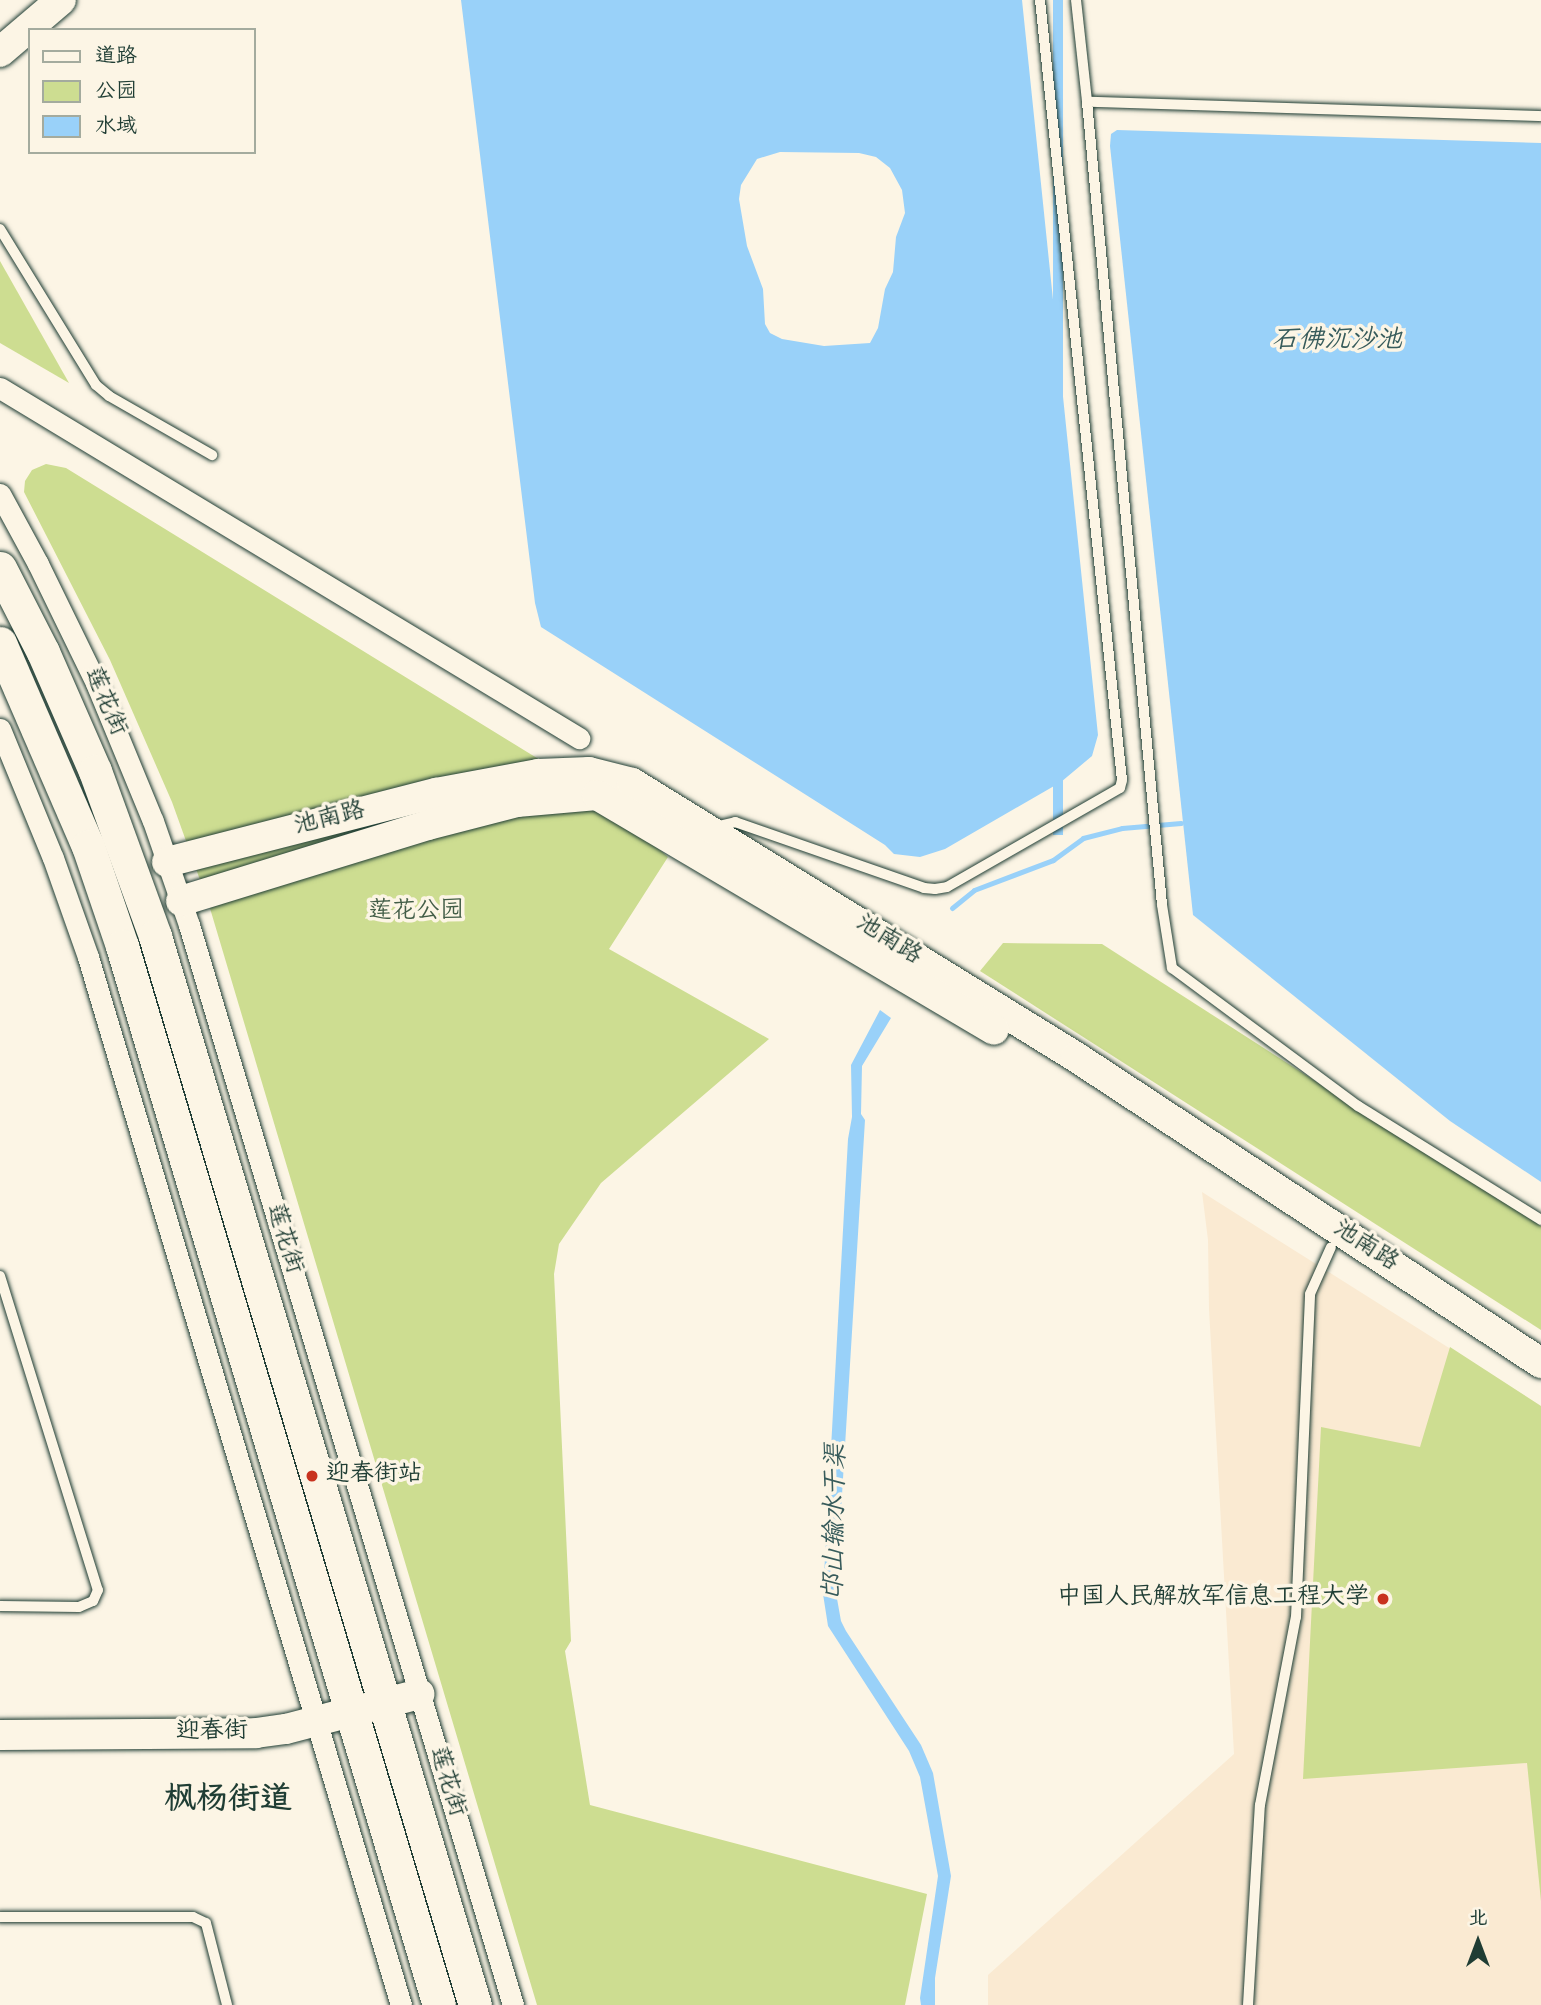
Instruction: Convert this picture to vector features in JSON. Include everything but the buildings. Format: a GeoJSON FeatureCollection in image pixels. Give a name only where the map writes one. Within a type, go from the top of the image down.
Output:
{"type":"FeatureCollection","features":[{"type":"Feature","properties":{"kind":"main road","name":"莲花街"},"geometry":{"type":"LineString","coordinates":[[0,568],[43,652],[89,759],[120,834],[155,936],[475,2005]]}},
{"type":"Feature","properties":{"kind":"main road"},"geometry":{"type":"LineString","coordinates":[[0,643],[88,846],[122,946],[439,2005]]}},
{"type":"Feature","properties":{"kind":"street"},"geometry":{"type":"LineString","coordinates":[[28,28],[61,0]]}},
{"type":"Feature","properties":{"kind":"street"},"geometry":{"type":"LineString","coordinates":[[0,52],[28,28]]}},
{"type":"Feature","properties":{"kind":"street"},"geometry":{"type":"LineString","coordinates":[[0,388],[579,738]]}},
{"type":"Feature","properties":{"kind":"street","name":"莲花街"},"geometry":{"type":"LineString","coordinates":[[0,494],[75,636],[128,758],[181,901],[513,2005]]}},
{"type":"Feature","properties":{"kind":"street"},"geometry":{"type":"LineString","coordinates":[[0,729],[53,858],[88,957],[401,2005]]}},
{"type":"Feature","properties":{"kind":"street","name":"池南路"},"geometry":{"type":"LineString","coordinates":[[167,862],[436,793],[538,774],[589,772],[632,783],[1076,1057],[1541,1363]]}},
{"type":"Feature","properties":{"kind":"street","name":"池南路"},"geometry":{"type":"LineString","coordinates":[[181,901],[428,825],[517,802],[597,795],[1066,1072],[1541,1385]]}},
{"type":"Feature","properties":{"kind":"street","name":"迎春街"},"geometry":{"type":"LineString","coordinates":[[0,1735],[256,1733],[316,1721],[419,1694]]}},
{"type":"Feature","properties":{"kind":"lane"},"geometry":{"type":"LineString","coordinates":[[709,831],[716,825],[734,822],[925,888],[947,887],[1120,788],[1121,766],[1040,0]]}},
{"type":"Feature","properties":{"kind":"lane"},"geometry":{"type":"LineString","coordinates":[[1076,0],[1161,905],[1172,968],[1358,1106],[1541,1220]]}},
{"type":"Feature","properties":{"kind":"lane"},"geometry":{"type":"LineString","coordinates":[[1087,102],[1541,116]]}},
{"type":"Feature","properties":{"kind":"lane"},"geometry":{"type":"LineString","coordinates":[[0,229],[96,385],[109,397],[212,456]]}},
{"type":"Feature","properties":{"kind":"lane"},"geometry":{"type":"LineString","coordinates":[[1248,2005],[1260,1805],[1296,1617],[1310,1294],[1331,1247]]}},
{"type":"Feature","properties":{"kind":"lane"},"geometry":{"type":"LineString","coordinates":[[0,1276],[98,1590],[93,1601],[79,1607],[0,1606]]}},
{"type":"Feature","properties":{"kind":"lane"},"geometry":{"type":"LineString","coordinates":[[0,1917],[193,1917],[206,1923],[227,2005]]}},
{"type":"Feature","properties":{"kind":"shaded area","name":"中国人民解放军信息工程大学"},"geometry":{"type":"Polygon","coordinates":[[[1202,1192],[1541,1406],[1541,2005],[988,2005],[988,1975],[1234,1754],[1209,1309],[1208,1240],[1202,1192]]]}},
{"type":"Feature","properties":{"kind":"green space"},"geometry":{"type":"Polygon","coordinates":[[[0,261],[69,383],[0,343],[0,261]]]}},
{"type":"Feature","properties":{"kind":"green space","name":"莲花公园"},"geometry":{"type":"Polygon","coordinates":[[[46,464],[66,468],[597,795],[668,857],[609,949],[769,1039],[601,1183],[559,1244],[554,1274],[571,1641],[565,1651],[590,1805],[927,1894],[905,2005],[537,2005],[209,905],[172,802],[110,660],[24,492],[25,481],[32,470],[46,464]]]}},
{"type":"Feature","properties":{"kind":"green space"},"geometry":{"type":"Polygon","coordinates":[[[1003,943],[1102,944],[1541,1226],[1541,1330],[980,971],[1003,943]]]}},
{"type":"Feature","properties":{"kind":"green space"},"geometry":{"type":"Polygon","coordinates":[[[1450,1347],[1541,1406],[1541,1901],[1527,1763],[1303,1779],[1321,1427],[1420,1447],[1450,1347]]]}},
{"type":"Feature","properties":{"kind":"water"},"geometry":{"type":"Polygon","coordinates":[[[461,0],[1022,0],[1098,735],[1092,756],[1061,782],[945,849],[920,857],[894,854],[885,845],[541,627],[535,603],[461,0]],[[780,152],[757,159],[741,185],[739,199],[747,246],[763,289],[765,324],[770,333],[782,339],[824,346],[870,343],[878,328],[885,289],[893,272],[896,237],[905,213],[902,190],[890,168],[876,157],[859,153],[780,152]]]}},
{"type":"Feature","properties":{"kind":"water"},"geometry":{"type":"Polygon","coordinates":[[[1053,0],[1063,0],[1063,835],[1053,835],[1053,0]]]}},
{"type":"Feature","properties":{"kind":"water","name":"石佛沉沙池"},"geometry":{"type":"Polygon","coordinates":[[[1117,130],[1541,143],[1541,1182],[1450,1121],[1193,915],[1110,146],[1111,134],[1117,130]]]}},
{"type":"Feature","properties":{"kind":"water","name":"邙山输水干渠"},"geometry":{"type":"Polygon","coordinates":[[[880,1010],[891,1018],[862,1066],[861,1114],[865,1120],[836,1593],[841,1621],[846,1631],[921,1745],[933,1773],[951,1876],[935,1978],[935,2005],[921,2005],[920,1998],[938,1876],[920,1777],[909,1751],[828,1626],[823,1594],[848,1139],[852,1117],[851,1065],[880,1010]]]}},
{"type":"Feature","properties":{"kind":"waterway"},"geometry":{"type":"LineString","coordinates":[[952,908],[974,890],[1053,860],[1083,838],[1122,828],[1181,823]]}},
{"type":"Feature","properties":{"kind":"place","name":"迎春街站"},"geometry":{"type":"Point","coordinates":[312,1476]}},
{"type":"Feature","properties":{"kind":"place","name":"中国人民解放军信息工程大学"},"geometry":{"type":"Point","coordinates":[1383,1599]}},
{"type":"Feature","properties":{"kind":"district","name":"枫杨街道"},"geometry":{"type":"Point","coordinates":[228,1802]}}]}
